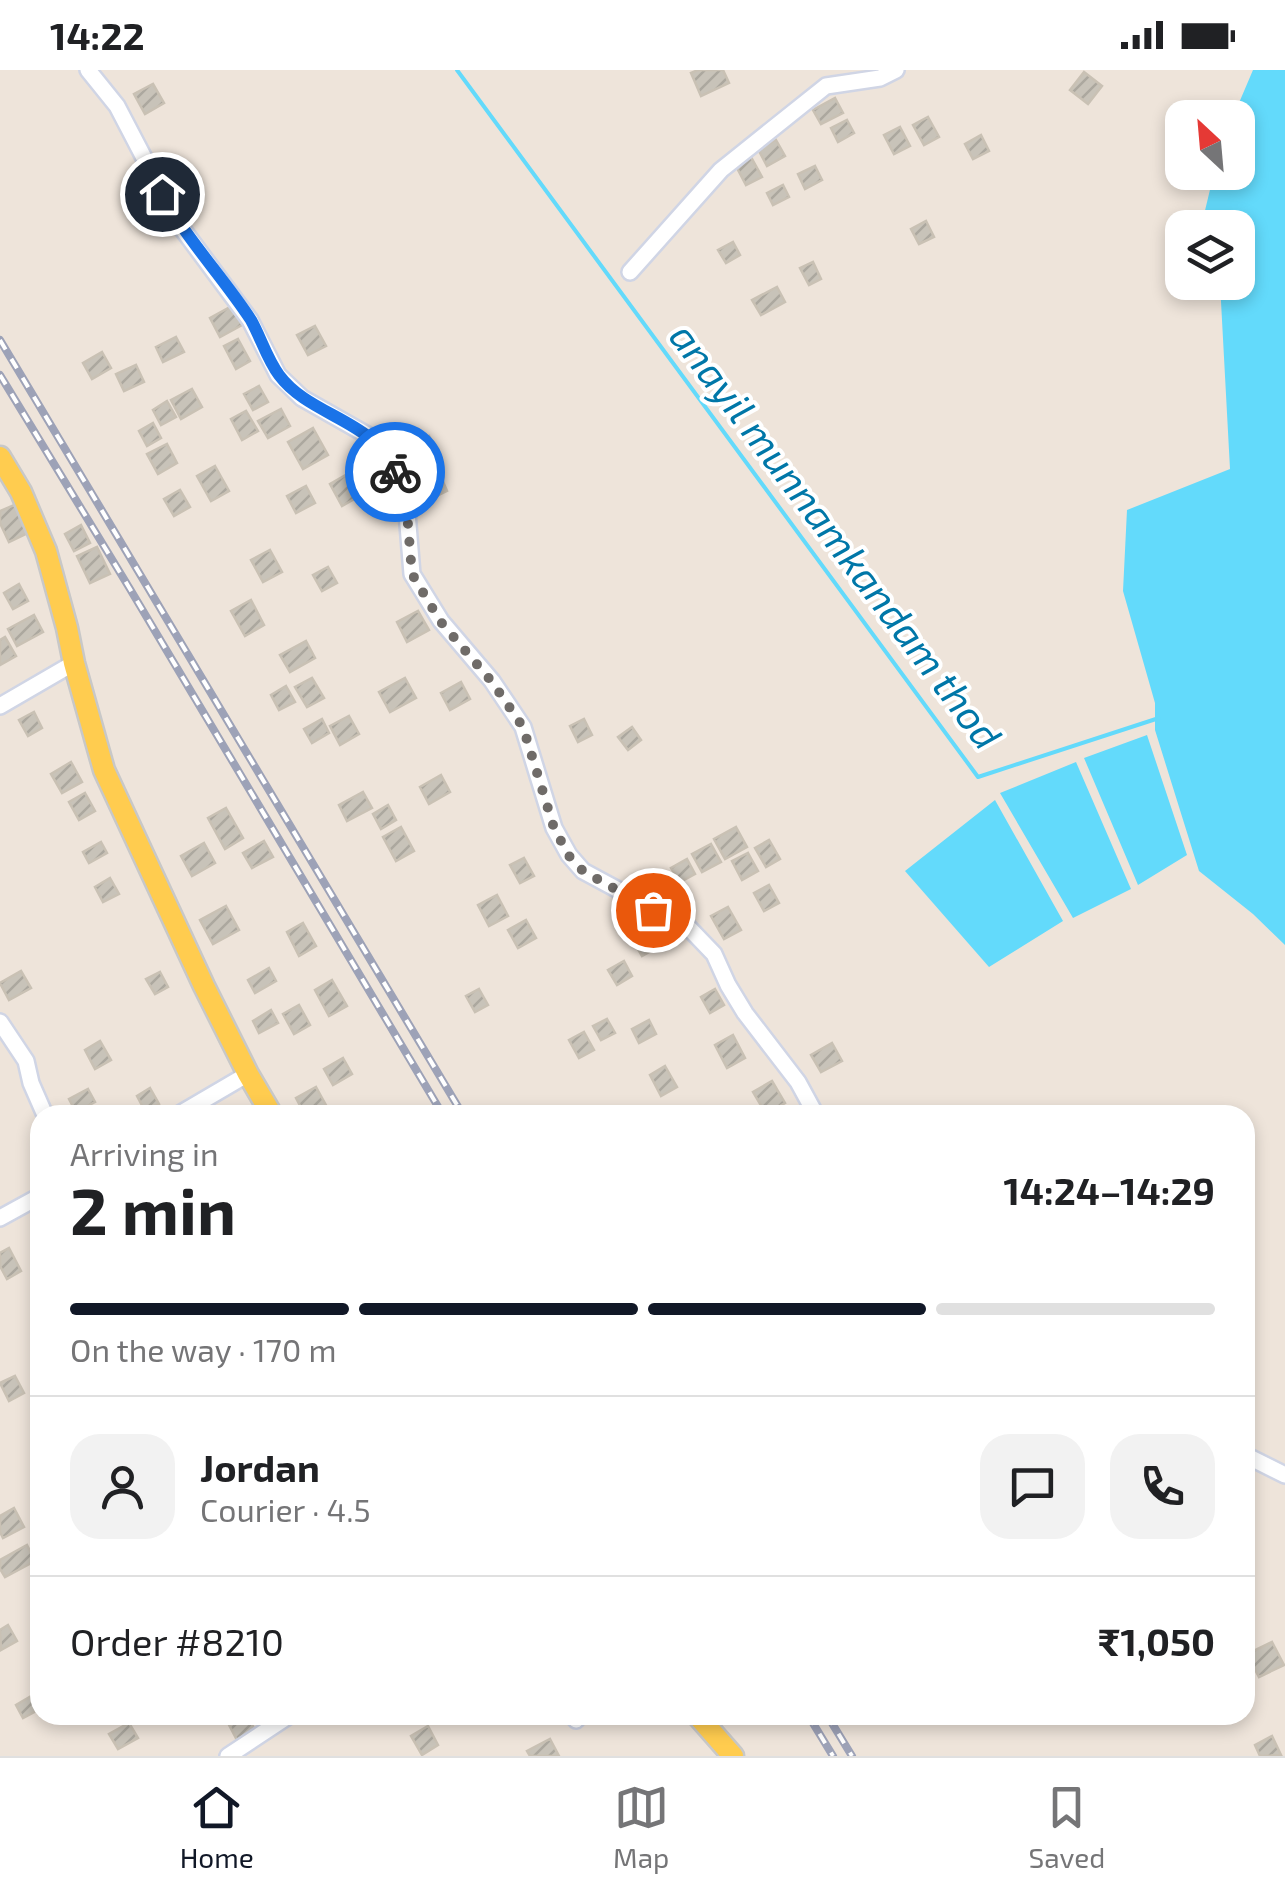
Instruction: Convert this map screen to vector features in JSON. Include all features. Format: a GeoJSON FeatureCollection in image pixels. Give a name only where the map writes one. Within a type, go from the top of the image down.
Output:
{"type":"FeatureCollection","features":[{"type":"Feature","properties":{"kind":"main road"},"geometry":{"type":"LineString","coordinates":[[0,457],[22,492],[46,551],[104,770],[204,986],[266,1105]]}},
{"type":"Feature","properties":{"kind":"main road"},"geometry":{"type":"LineString","coordinates":[[705,1725],[733,1756]]}},
{"type":"Feature","properties":{"kind":"street"},"geometry":{"type":"LineString","coordinates":[[88,70],[116,106],[178,223],[250,320],[278,375],[302,398],[369,436],[392,461],[406,500],[412,574],[440,621],[492,682],[523,727],[554,828],[569,856],[583,871],[690,928],[714,954],[745,1013],[798,1082],[811,1105]]}},
{"type":"Feature","properties":{"kind":"street"},"geometry":{"type":"LineString","coordinates":[[818,70],[826,86]]}},
{"type":"Feature","properties":{"kind":"street"},"geometry":{"type":"LineString","coordinates":[[630,272],[721,170],[826,86],[880,78],[896,70]]}},
{"type":"Feature","properties":{"kind":"street"},"geometry":{"type":"LineString","coordinates":[[0,706],[74,663]]}},
{"type":"Feature","properties":{"kind":"street"},"geometry":{"type":"LineString","coordinates":[[0,1022],[26,1060],[41,1105]]}},
{"type":"Feature","properties":{"kind":"street"},"geometry":{"type":"LineString","coordinates":[[195,1105],[248,1074]]}},
{"type":"Feature","properties":{"kind":"street"},"geometry":{"type":"LineString","coordinates":[[0,1218],[30,1202]]}},
{"type":"Feature","properties":{"kind":"street"},"geometry":{"type":"LineString","coordinates":[[1255,1461],[1285,1475]]}},
{"type":"Feature","properties":{"kind":"street"},"geometry":{"type":"LineString","coordinates":[[228,1756],[275,1725]]}},
{"type":"Feature","properties":{"kind":"water"},"geometry":{"type":"Polygon","coordinates":[[[1253,70],[1285,70],[1285,945],[1199,871],[1155,730],[1155,703],[1123,591],[1127,510],[1230,469],[1221,300],[1255,300],[1255,210],[1205,210],[1210,190],[1255,190],[1255,100],[1240,100],[1253,70]]]}},
{"type":"Feature","properties":{"kind":"water"},"geometry":{"type":"Polygon","coordinates":[[[1147,735],[1187,855],[1138,885],[1084,758],[1147,735]]]}},
{"type":"Feature","properties":{"kind":"water"},"geometry":{"type":"Polygon","coordinates":[[[1076,762],[1131,889],[1073,918],[1000,793],[1076,762]]]}},
{"type":"Feature","properties":{"kind":"water"},"geometry":{"type":"Polygon","coordinates":[[[995,800],[1063,921],[989,967],[905,871],[995,800]]]}},
{"type":"Feature","properties":{"kind":"building"},"geometry":{"type":"Polygon","coordinates":[[[723,70],[729,83],[701,96],[691,73],[723,70]]]}},
{"type":"Feature","properties":{"kind":"building"},"geometry":{"type":"Polygon","coordinates":[[[1084,72],[1102,86],[1088,104],[1070,90],[1084,72]]]}},
{"type":"Feature","properties":{"kind":"building"},"geometry":{"type":"Polygon","coordinates":[[[153,84],[164,103],[145,114],[134,94],[153,84]]]}},
{"type":"Feature","properties":{"kind":"building"},"geometry":{"type":"Polygon","coordinates":[[[835,98],[843,113],[821,124],[813,110],[835,98]]]}},
{"type":"Feature","properties":{"kind":"building"},"geometry":{"type":"Polygon","coordinates":[[[928,117],[939,137],[924,145],[913,125],[928,117]]]}},
{"type":"Feature","properties":{"kind":"building"},"geometry":{"type":"Polygon","coordinates":[[[847,120],[854,133],[838,142],[831,128],[847,120]]]}},
{"type":"Feature","properties":{"kind":"building"},"geometry":{"type":"Polygon","coordinates":[[[900,127],[910,146],[894,154],[884,135],[900,127]]]}},
{"type":"Feature","properties":{"kind":"building"},"geometry":{"type":"Polygon","coordinates":[[[981,135],[989,151],[973,159],[965,144],[981,135]]]}},
{"type":"Feature","properties":{"kind":"building"},"geometry":{"type":"Polygon","coordinates":[[[776,140],[785,156],[767,166],[758,149],[776,140]]]}},
{"type":"Feature","properties":{"kind":"building"},"geometry":{"type":"Polygon","coordinates":[[[751,157],[762,177],[746,185],[736,166],[751,157]]]}},
{"type":"Feature","properties":{"kind":"building"},"geometry":{"type":"Polygon","coordinates":[[[815,166],[822,180],[805,189],[798,174],[815,166]]]}},
{"type":"Feature","properties":{"kind":"building"},"geometry":{"type":"Polygon","coordinates":[[[783,185],[789,197],[773,205],[767,193],[783,185]]]}},
{"type":"Feature","properties":{"kind":"building"},"geometry":{"type":"Polygon","coordinates":[[[926,221],[934,237],[919,244],[911,229],[926,221]]]}},
{"type":"Feature","properties":{"kind":"building"},"geometry":{"type":"Polygon","coordinates":[[[733,242],[740,255],[726,263],[718,250],[733,242]]]}},
{"type":"Feature","properties":{"kind":"building"},"geometry":{"type":"Polygon","coordinates":[[[813,262],[821,279],[809,285],[800,268],[813,262]]]}},
{"type":"Feature","properties":{"kind":"building"},"geometry":{"type":"Polygon","coordinates":[[[777,287],[785,302],[761,315],[752,300],[777,287]]]}},
{"type":"Feature","properties":{"kind":"building"},"geometry":{"type":"Polygon","coordinates":[[[232,306],[242,325],[220,337],[210,318],[232,306]]]}},
{"type":"Feature","properties":{"kind":"building"},"geometry":{"type":"Polygon","coordinates":[[[315,326],[326,346],[308,355],[297,335],[315,326]]]}},
{"type":"Feature","properties":{"kind":"building"},"geometry":{"type":"Polygon","coordinates":[[[176,337],[184,352],[163,362],[156,347],[176,337]]]}},
{"type":"Feature","properties":{"kind":"building"},"geometry":{"type":"Polygon","coordinates":[[[238,339],[250,361],[236,369],[224,346],[238,339]]]}},
{"type":"Feature","properties":{"kind":"building"},"geometry":{"type":"Polygon","coordinates":[[[102,352],[111,368],[92,379],[83,363],[102,352]]]}},
{"type":"Feature","properties":{"kind":"building"},"geometry":{"type":"Polygon","coordinates":[[[136,365],[144,382],[124,391],[116,374],[136,365]]]}},
{"type":"Feature","properties":{"kind":"building"},"geometry":{"type":"Polygon","coordinates":[[[259,386],[268,402],[253,410],[244,394],[259,386]]]}},
{"type":"Feature","properties":{"kind":"building"},"geometry":{"type":"Polygon","coordinates":[[[192,389],[202,407],[181,419],[171,400],[192,389]]]}},
{"type":"Feature","properties":{"kind":"building"},"geometry":{"type":"Polygon","coordinates":[[[167,401],[176,417],[161,425],[153,410],[167,401]]]}},
{"type":"Feature","properties":{"kind":"building"},"geometry":{"type":"Polygon","coordinates":[[[281,409],[290,426],[268,438],[258,421],[281,409]]]}},
{"type":"Feature","properties":{"kind":"building"},"geometry":{"type":"Polygon","coordinates":[[[246,411],[258,431],[242,440],[231,419],[246,411]]]}},
{"type":"Feature","properties":{"kind":"building"},"geometry":{"type":"Polygon","coordinates":[[[153,423],[161,438],[147,446],[139,431],[153,423]]]}},
{"type":"Feature","properties":{"kind":"building"},"geometry":{"type":"Polygon","coordinates":[[[313,428],[328,455],[303,469],[288,442],[313,428]]]}},
{"type":"Feature","properties":{"kind":"building"},"geometry":{"type":"Polygon","coordinates":[[[429,436],[439,454],[419,465],[409,447],[429,436]]]}},
{"type":"Feature","properties":{"kind":"building"},"geometry":{"type":"Polygon","coordinates":[[[167,444],[177,463],[158,474],[147,454],[167,444]]]}},
{"type":"Feature","properties":{"kind":"building"},"geometry":{"type":"Polygon","coordinates":[[[215,466],[229,491],[211,501],[197,476],[215,466]]]}},
{"type":"Feature","properties":{"kind":"building"},"geometry":{"type":"Polygon","coordinates":[[[351,472],[363,494],[342,506],[330,484],[351,472]]]}},
{"type":"Feature","properties":{"kind":"building"},"geometry":{"type":"Polygon","coordinates":[[[441,477],[447,491],[430,499],[423,485],[441,477]]]}},
{"type":"Feature","properties":{"kind":"building"},"geometry":{"type":"Polygon","coordinates":[[[306,486],[315,503],[296,513],[287,496],[306,486]]]}},
{"type":"Feature","properties":{"kind":"building"},"geometry":{"type":"Polygon","coordinates":[[[180,490],[190,507],[174,516],[164,499],[180,490]]]}},
{"type":"Feature","properties":{"kind":"building"},"geometry":{"type":"Polygon","coordinates":[[[14,505],[28,533],[9,542],[0,523],[0,511],[14,505]]]}},
{"type":"Feature","properties":{"kind":"building"},"geometry":{"type":"Polygon","coordinates":[[[81,525],[90,543],[74,551],[65,534],[81,525]]]}},
{"type":"Feature","properties":{"kind":"building"},"geometry":{"type":"Polygon","coordinates":[[[97,547],[110,574],[90,583],[77,556],[97,547]]]}},
{"type":"Feature","properties":{"kind":"building"},"geometry":{"type":"Polygon","coordinates":[[[270,550],[282,572],[263,582],[251,560],[270,550]]]}},
{"type":"Feature","properties":{"kind":"building"},"geometry":{"type":"Polygon","coordinates":[[[328,567],[337,583],[322,591],[313,575],[328,567]]]}},
{"type":"Feature","properties":{"kind":"building"},"geometry":{"type":"Polygon","coordinates":[[[19,584],[28,601],[13,609],[4,593],[19,584]]]}},
{"type":"Feature","properties":{"kind":"building"},"geometry":{"type":"Polygon","coordinates":[[[251,600],[264,625],[245,636],[231,611],[251,600]]]}},
{"type":"Feature","properties":{"kind":"building"},"geometry":{"type":"Polygon","coordinates":[[[418,611],[429,630],[407,642],[397,622],[418,611]]]}},
{"type":"Feature","properties":{"kind":"building"},"geometry":{"type":"Polygon","coordinates":[[[34,615],[43,632],[17,646],[8,629],[34,615]]]}},
{"type":"Feature","properties":{"kind":"building"},"geometry":{"type":"Polygon","coordinates":[[[5,637],[16,656],[0,665],[0,640],[5,637]]]}},
{"type":"Feature","properties":{"kind":"building"},"geometry":{"type":"Polygon","coordinates":[[[306,641],[315,658],[290,672],[280,655],[306,641]]]}},
{"type":"Feature","properties":{"kind":"building"},"geometry":{"type":"Polygon","coordinates":[[[312,678],[324,698],[307,707],[295,687],[312,678]]]}},
{"type":"Feature","properties":{"kind":"building"},"geometry":{"type":"Polygon","coordinates":[[[405,678],[416,698],[390,712],[379,692],[405,678]]]}},
{"type":"Feature","properties":{"kind":"building"},"geometry":{"type":"Polygon","coordinates":[[[461,682],[470,699],[450,710],[441,693],[461,682]]]}},
{"type":"Feature","properties":{"kind":"building"},"geometry":{"type":"Polygon","coordinates":[[[286,686],[295,702],[279,710],[271,695],[286,686]]]}},
{"type":"Feature","properties":{"kind":"building"},"geometry":{"type":"Polygon","coordinates":[[[34,712],[42,728],[28,736],[19,720],[34,712]]]}},
{"type":"Feature","properties":{"kind":"building"},"geometry":{"type":"Polygon","coordinates":[[[349,716],[359,734],[340,745],[330,726],[349,716]]]}},
{"type":"Feature","properties":{"kind":"building"},"geometry":{"type":"Polygon","coordinates":[[[322,719],[329,733],[312,743],[304,729],[322,719]]]}},
{"type":"Feature","properties":{"kind":"building"},"geometry":{"type":"Polygon","coordinates":[[[584,719],[592,735],[578,742],[570,726],[584,719]]]}},
{"type":"Feature","properties":{"kind":"building"},"geometry":{"type":"Polygon","coordinates":[[[632,727],[641,740],[628,750],[618,737],[632,727]]]}},
{"type":"Feature","properties":{"kind":"building"},"geometry":{"type":"Polygon","coordinates":[[[71,762],[82,782],[62,793],[51,774],[71,762]]]}},
{"type":"Feature","properties":{"kind":"building"},"geometry":{"type":"Polygon","coordinates":[[[441,775],[450,792],[429,804],[420,787],[441,775]]]}},
{"type":"Feature","properties":{"kind":"building"},"geometry":{"type":"Polygon","coordinates":[[[363,792],[372,808],[347,821],[339,805],[363,792]]]}},
{"type":"Feature","properties":{"kind":"building"},"geometry":{"type":"Polygon","coordinates":[[[85,793],[95,811],[79,820],[69,802],[85,793]]]}},
{"type":"Feature","properties":{"kind":"building"},"geometry":{"type":"Polygon","coordinates":[[[388,805],[396,820],[381,829],[373,814],[388,805]]]}},
{"type":"Feature","properties":{"kind":"building"},"geometry":{"type":"Polygon","coordinates":[[[226,808],[243,838],[225,849],[208,818],[226,808]]]}},
{"type":"Feature","properties":{"kind":"building"},"geometry":{"type":"Polygon","coordinates":[[[401,827],[414,851],[396,861],[383,837],[401,827]]]}},
{"type":"Feature","properties":{"kind":"building"},"geometry":{"type":"Polygon","coordinates":[[[736,827],[747,847],[725,859],[714,839],[736,827]]]}},
{"type":"Feature","properties":{"kind":"building"},"geometry":{"type":"Polygon","coordinates":[[[769,840],[780,859],[766,867],[755,848],[769,840]]]}},
{"type":"Feature","properties":{"kind":"building"},"geometry":{"type":"Polygon","coordinates":[[[264,841],[273,857],[252,868],[243,853],[264,841]]]}},
{"type":"Feature","properties":{"kind":"building"},"geometry":{"type":"Polygon","coordinates":[[[101,842],[107,853],[89,863],[83,852],[101,842]]]}},
{"type":"Feature","properties":{"kind":"building"},"geometry":{"type":"Polygon","coordinates":[[[204,843],[215,863],[192,876],[181,856],[204,843]]]}},
{"type":"Feature","properties":{"kind":"building"},"geometry":{"type":"Polygon","coordinates":[[[711,844],[721,862],[702,872],[692,854],[711,844]]]}},
{"type":"Feature","properties":{"kind":"building"},"geometry":{"type":"Polygon","coordinates":[[[748,853],[758,871],[742,880],[732,861],[748,853]]]}},
{"type":"Feature","properties":{"kind":"building"},"geometry":{"type":"Polygon","coordinates":[[[524,858],[534,876],[520,883],[510,865],[524,858]]]}},
{"type":"Feature","properties":{"kind":"building"},"geometry":{"type":"Polygon","coordinates":[[[687,859],[695,874],[680,882],[671,868],[687,859]]]}},
{"type":"Feature","properties":{"kind":"building"},"geometry":{"type":"Polygon","coordinates":[[[663,872],[670,886],[655,894],[648,881],[663,872]]]}},
{"type":"Feature","properties":{"kind":"building"},"geometry":{"type":"Polygon","coordinates":[[[110,878],[119,894],[103,902],[95,887],[110,878]]]}},
{"type":"Feature","properties":{"kind":"building"},"geometry":{"type":"Polygon","coordinates":[[[769,885],[779,903],[764,911],[754,893],[769,885]]]}},
{"type":"Feature","properties":{"kind":"building"},"geometry":{"type":"Polygon","coordinates":[[[497,895],[508,916],[489,926],[478,905],[497,895]]]}},
{"type":"Feature","properties":{"kind":"building"},"geometry":{"type":"Polygon","coordinates":[[[226,906],[239,930],[213,944],[200,920],[226,906]]]}},
{"type":"Feature","properties":{"kind":"building"},"geometry":{"type":"Polygon","coordinates":[[[728,907],[741,930],[724,939],[711,916],[728,907]]]}},
{"type":"Feature","properties":{"kind":"building"},"geometry":{"type":"Polygon","coordinates":[[[526,920],[536,938],[518,948],[508,930],[526,920]]]}},
{"type":"Feature","properties":{"kind":"building"},"geometry":{"type":"Polygon","coordinates":[[[303,923],[316,946],[299,956],[287,932],[303,923]]]}},
{"type":"Feature","properties":{"kind":"building"},"geometry":{"type":"Polygon","coordinates":[[[655,924],[665,943],[642,956],[631,937],[655,924]]]}},
{"type":"Feature","properties":{"kind":"building"},"geometry":{"type":"Polygon","coordinates":[[[624,961],[632,976],[617,985],[608,970],[624,961]]]}},
{"type":"Feature","properties":{"kind":"building"},"geometry":{"type":"Polygon","coordinates":[[[269,968],[276,981],[255,993],[248,980],[269,968]]]}},
{"type":"Feature","properties":{"kind":"building"},"geometry":{"type":"Polygon","coordinates":[[[21,971],[31,988],[9,1000],[0,983],[21,971]]]}},
{"type":"Feature","properties":{"kind":"building"},"geometry":{"type":"Polygon","coordinates":[[[160,972],[168,987],[155,994],[146,979],[160,972]]]}},
{"type":"Feature","properties":{"kind":"building"},"geometry":{"type":"Polygon","coordinates":[[[332,980],[347,1006],[329,1016],[315,990],[332,980]]]}},
{"type":"Feature","properties":{"kind":"building"},"geometry":{"type":"Polygon","coordinates":[[[479,989],[488,1005],[475,1012],[466,996],[479,989]]]}},
{"type":"Feature","properties":{"kind":"building"},"geometry":{"type":"Polygon","coordinates":[[[715,989],[724,1005],[710,1013],[701,997],[715,989]]]}},
{"type":"Feature","properties":{"kind":"building"},"geometry":{"type":"Polygon","coordinates":[[[299,1005],[310,1025],[294,1034],[283,1014],[299,1005]]]}},
{"type":"Feature","properties":{"kind":"building"},"geometry":{"type":"Polygon","coordinates":[[[271,1010],[278,1023],[259,1033],[253,1021],[271,1010]]]}},
{"type":"Feature","properties":{"kind":"building"},"geometry":{"type":"Polygon","coordinates":[[[607,1019],[615,1033],[601,1040],[593,1026],[607,1019]]]}},
{"type":"Feature","properties":{"kind":"building"},"geometry":{"type":"Polygon","coordinates":[[[649,1020],[656,1034],[639,1043],[632,1029],[649,1020]]]}},
{"type":"Feature","properties":{"kind":"building"},"geometry":{"type":"Polygon","coordinates":[[[584,1032],[594,1050],[579,1058],[569,1040],[584,1032]]]}},
{"type":"Feature","properties":{"kind":"building"},"geometry":{"type":"Polygon","coordinates":[[[733,1035],[745,1058],[727,1068],[715,1045],[733,1035]]]}},
{"type":"Feature","properties":{"kind":"building"},"geometry":{"type":"Polygon","coordinates":[[[100,1041],[111,1060],[95,1069],[85,1050],[100,1041]]]}},
{"type":"Feature","properties":{"kind":"building"},"geometry":{"type":"Polygon","coordinates":[[[832,1043],[842,1061],[821,1072],[811,1055],[832,1043]]]}},
{"type":"Feature","properties":{"kind":"building"},"geometry":{"type":"Polygon","coordinates":[[[343,1058],[352,1074],[333,1085],[324,1069],[343,1058]]]}},
{"type":"Feature","properties":{"kind":"building"},"geometry":{"type":"Polygon","coordinates":[[[665,1066],[677,1087],[661,1096],[650,1075],[665,1066]]]}},
{"type":"Feature","properties":{"kind":"building"},"geometry":{"type":"Polygon","coordinates":[[[772,1081],[785,1103],[761,1105],[753,1092],[772,1081]]]}},
{"type":"Feature","properties":{"kind":"building"},"geometry":{"type":"Polygon","coordinates":[[[316,1087],[326,1105],[300,1105],[296,1098],[316,1087]]]}},
{"type":"Feature","properties":{"kind":"building"},"geometry":{"type":"Polygon","coordinates":[[[150,1088],[159,1104],[142,1105],[137,1096],[150,1088]]]}},
{"type":"Feature","properties":{"kind":"building"},"geometry":{"type":"Polygon","coordinates":[[[88,1089],[95,1102],[72,1105],[69,1099],[88,1089]]]}},
{"type":"Feature","properties":{"kind":"building"},"geometry":{"type":"Polygon","coordinates":[[[9,1248],[21,1271],[7,1279],[0,1266],[0,1253],[9,1248]]]}},
{"type":"Feature","properties":{"kind":"building"},"geometry":{"type":"Polygon","coordinates":[[[15,1376],[24,1393],[9,1401],[0,1383],[15,1376]]]}},
{"type":"Feature","properties":{"kind":"building"},"geometry":{"type":"Polygon","coordinates":[[[14,1508],[24,1527],[3,1538],[0,1516],[14,1508]]]}},
{"type":"Feature","properties":{"kind":"building"},"geometry":{"type":"Polygon","coordinates":[[[27,1545],[30,1551],[30,1564],[5,1577],[0,1560],[27,1545]]]}},
{"type":"Feature","properties":{"kind":"building"},"geometry":{"type":"Polygon","coordinates":[[[8,1625],[17,1641],[1,1650],[0,1630],[8,1625]]]}},
{"type":"Feature","properties":{"kind":"building"},"geometry":{"type":"Polygon","coordinates":[[[1272,1642],[1284,1665],[1259,1677],[1255,1650],[1272,1642]]]}},
{"type":"Feature","properties":{"kind":"building"},"geometry":{"type":"Polygon","coordinates":[[[30,1697],[30,1714],[23,1718],[16,1705],[30,1697]]]}},
{"type":"Feature","properties":{"kind":"building"},"geometry":{"type":"Polygon","coordinates":[[[130,1725],[138,1738],[118,1749],[109,1734],[130,1725]]]}},
{"type":"Feature","properties":{"kind":"building"},"geometry":{"type":"Polygon","coordinates":[[[229,1725],[252,1725],[256,1732],[238,1742],[229,1725]]]}},
{"type":"Feature","properties":{"kind":"building"},"geometry":{"type":"Polygon","coordinates":[[[428,1726],[438,1745],[422,1755],[411,1736],[428,1726]]]}},
{"type":"Feature","properties":{"kind":"building"},"geometry":{"type":"Polygon","coordinates":[[[1272,1736],[1281,1755],[1260,1756],[1255,1745],[1272,1736]]]}},
{"type":"Feature","properties":{"kind":"building"},"geometry":{"type":"Polygon","coordinates":[[[550,1739],[559,1756],[530,1756],[527,1751],[550,1739]]]}},
{"type":"Feature","properties":{"kind":"waterway","name":"anayil munnamkandam thod"},"geometry":{"type":"LineString","coordinates":[[457,70],[978,777],[1159,718]]}},
{"type":"Feature","properties":{"kind":"railway"},"geometry":{"type":"LineString","coordinates":[[0,340],[457,1105]]}},
{"type":"Feature","properties":{"kind":"railway"},"geometry":{"type":"LineString","coordinates":[[0,375],[437,1105]]}},
{"type":"Feature","properties":{"kind":"railway"},"geometry":{"type":"LineString","coordinates":[[814,1725],[833,1756]]}},
{"type":"Feature","properties":{"kind":"railway"},"geometry":{"type":"LineString","coordinates":[[833,1725],[852,1756]]}},
{"type":"Feature","properties":{"kind":"way so far"},"geometry":{"type":"LineString","coordinates":[[395,472],[406,500],[412,574],[440,621],[492,682],[523,727],[554,828],[569,856],[583,871],[653,910]]}},
{"type":"Feature","properties":{"kind":"route"},"geometry":{"type":"LineString","coordinates":[[162,194],[178,223],[250,320],[278,375],[302,398],[369,436],[392,461],[395,472]]}}]}
